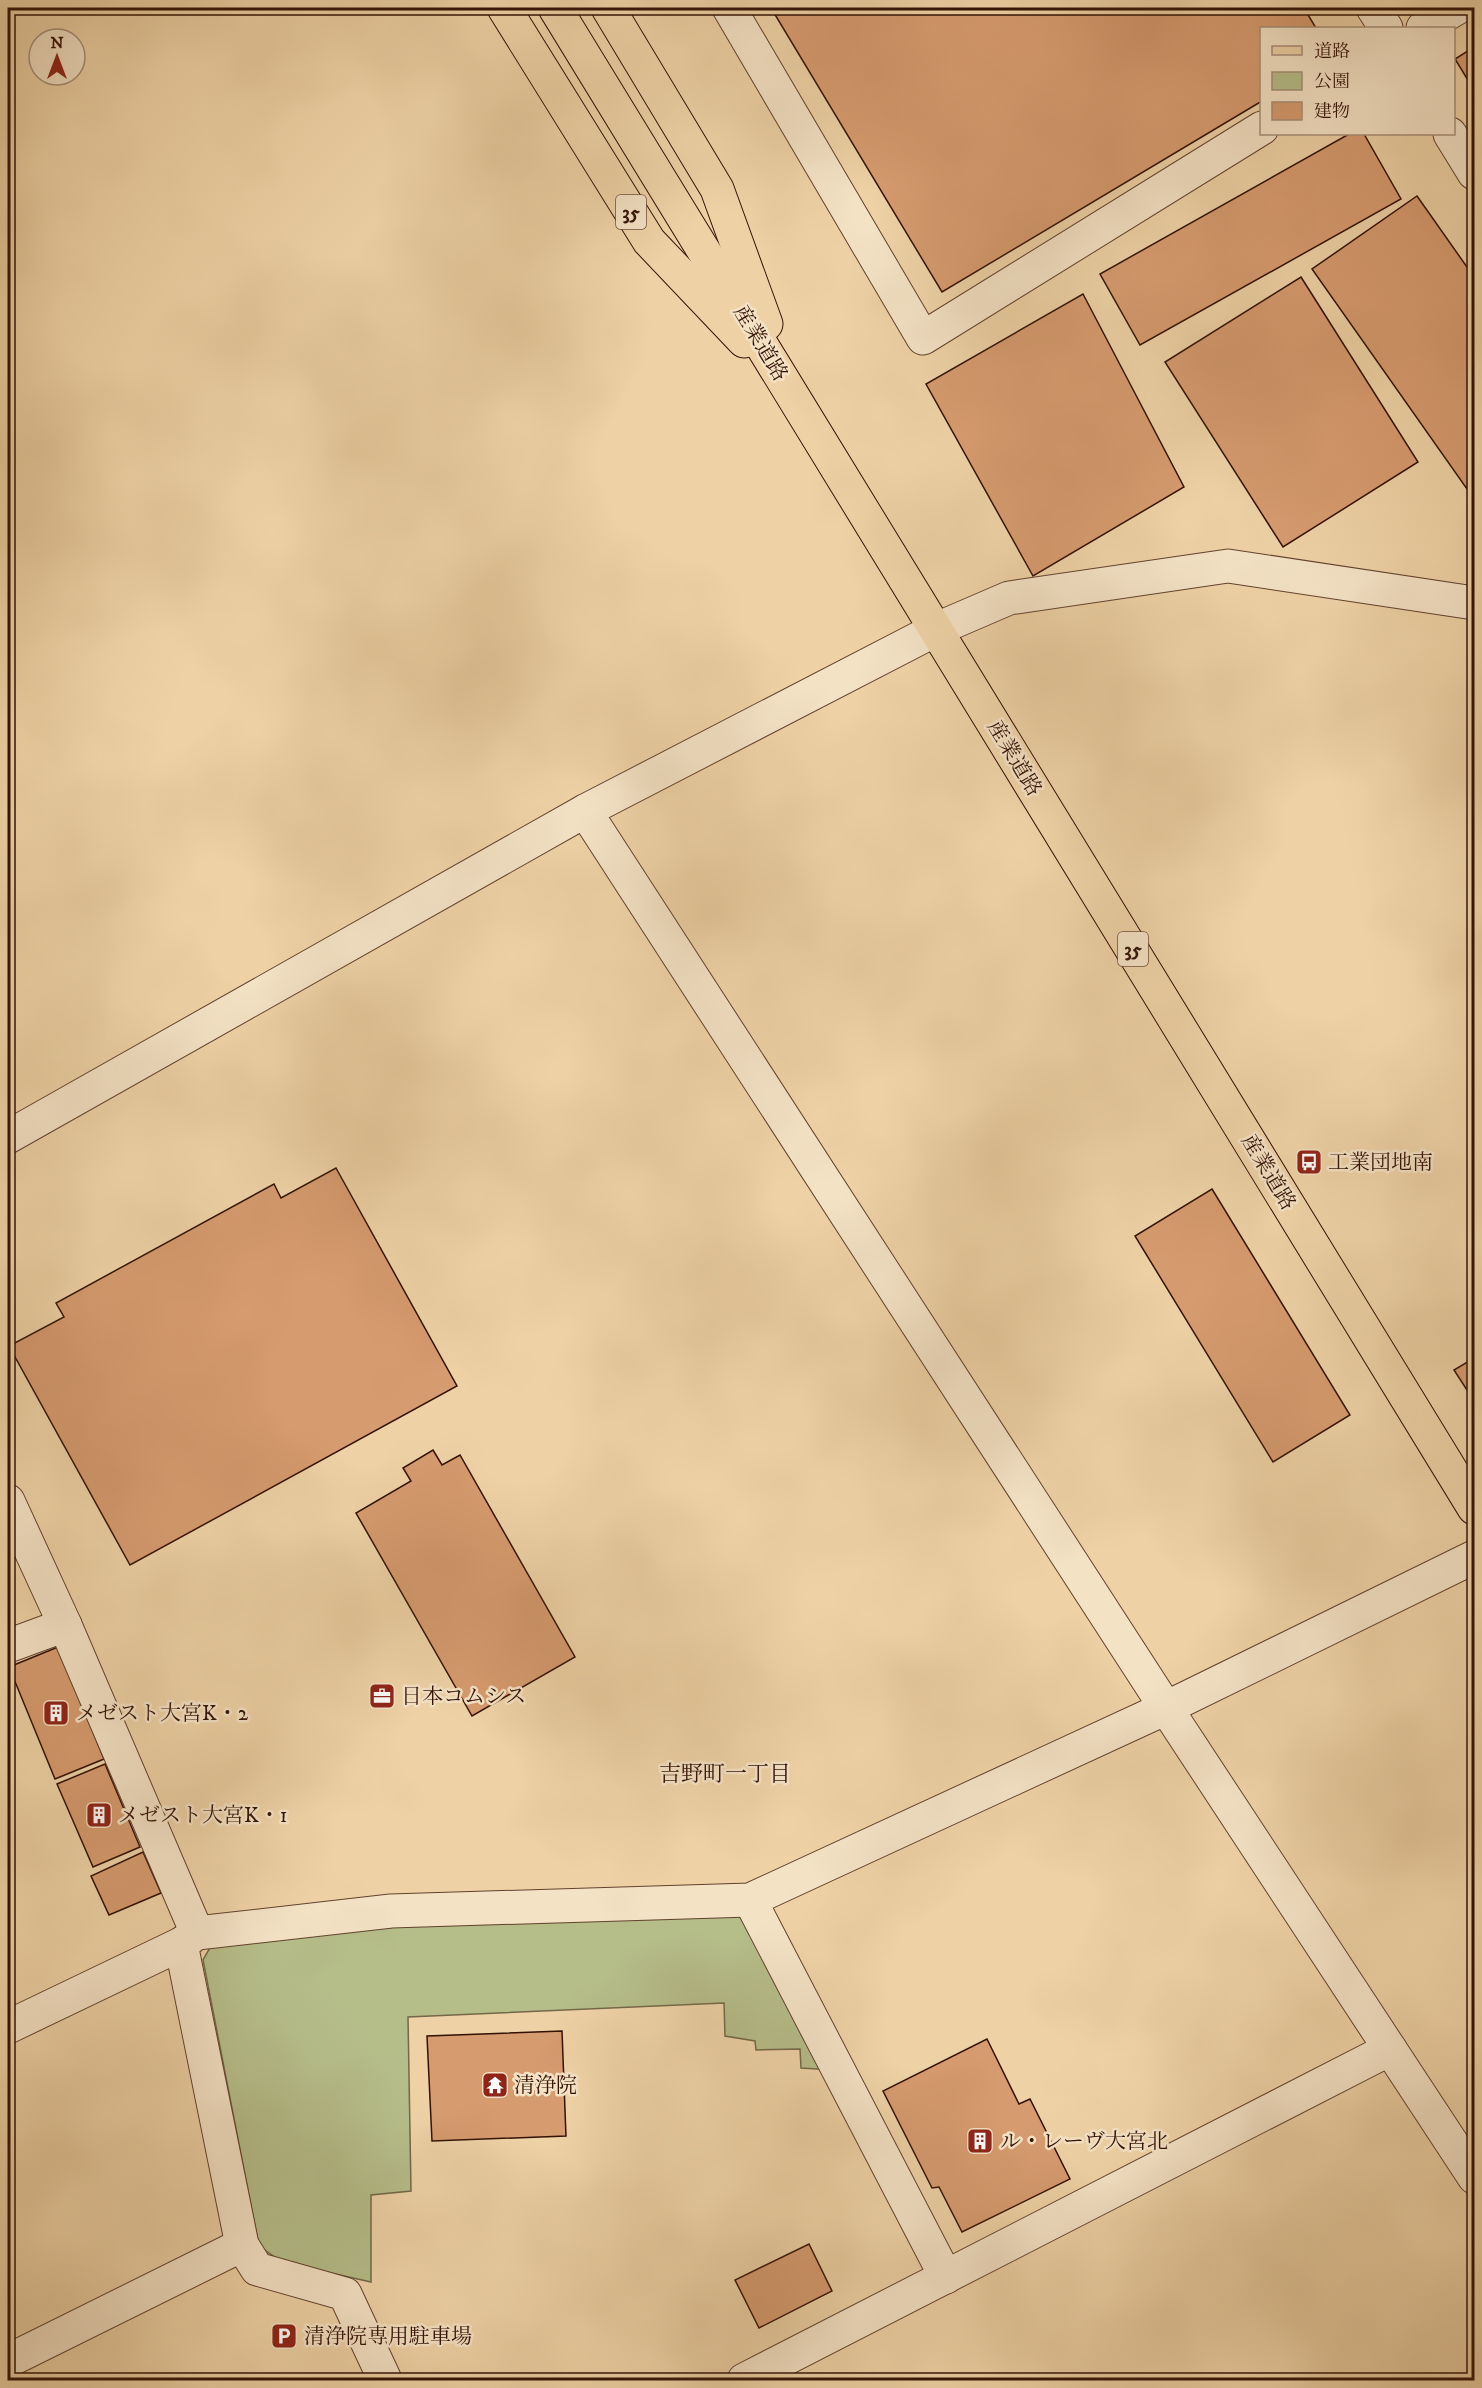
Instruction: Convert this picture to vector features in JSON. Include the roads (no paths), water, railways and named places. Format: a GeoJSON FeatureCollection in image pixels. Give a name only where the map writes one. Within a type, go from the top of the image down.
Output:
{"type":"FeatureCollection","features":[{"type":"Feature","properties":{"kind":"main road","name":"35"},"geometry":{"type":"LineString","coordinates":[[504,8],[649,241],[790,391]]}},
{"type":"Feature","properties":{"kind":"main road","name":"産業道路"},"geometry":{"type":"LineString","coordinates":[[555,8],[1474,1508]]}},
{"type":"Feature","properties":{"kind":"main road","name":"35"},"geometry":{"type":"LineString","coordinates":[[608,8],[717,189],[790,391]]}},
{"type":"Feature","properties":{"kind":"street"},"geometry":{"type":"LineString","coordinates":[[729,8],[923,338],[1260,129]]}},
{"type":"Feature","properties":{"kind":"street"},"geometry":{"type":"LineString","coordinates":[[1373,8],[1385,27]]}},
{"type":"Feature","properties":{"kind":"street"},"geometry":{"type":"LineString","coordinates":[[1425,27],[1457,8]]}},
{"type":"Feature","properties":{"kind":"street"},"geometry":{"type":"LineString","coordinates":[[1451,135],[1474,173]]}},
{"type":"Feature","properties":{"kind":"street"},"geometry":{"type":"LineString","coordinates":[[8,1137],[585,811],[937,629],[1009,598],[1228,566],[1469,610]]}},
{"type":"Feature","properties":{"kind":"street"},"geometry":{"type":"LineString","coordinates":[[585,811],[1166,1708],[1474,2177]]}},
{"type":"Feature","properties":{"kind":"street"},"geometry":{"type":"LineString","coordinates":[[8,1501],[65,1625],[189,1939],[242,2245],[257,2270],[345,2294],[386,2380]]}},
{"type":"Feature","properties":{"kind":"street"},"geometry":{"type":"LineString","coordinates":[[8,2027],[189,1939],[391,1911],[750,1900],[1166,1708],[1474,1557]]}},
{"type":"Feature","properties":{"kind":"street"},"geometry":{"type":"LineString","coordinates":[[8,1646],[65,1625]]}},
{"type":"Feature","properties":{"kind":"street"},"geometry":{"type":"LineString","coordinates":[[750,1900],[946,2277]]}},
{"type":"Feature","properties":{"kind":"street"},"geometry":{"type":"LineString","coordinates":[[744,2380],[1390,2049]]}},
{"type":"Feature","properties":{"kind":"street"},"geometry":{"type":"LineString","coordinates":[[8,2361],[242,2245]]}},
{"type":"Feature","properties":{"kind":"place","name":"工業団地南"},"geometry":{"type":"Point","coordinates":[1309,1162]}},
{"type":"Feature","properties":{"kind":"place","name":"日本コムシス"},"geometry":{"type":"Point","coordinates":[382,1696]}},
{"type":"Feature","properties":{"kind":"place","name":"メゼスト大宮K・2"},"geometry":{"type":"Point","coordinates":[56,1713]}},
{"type":"Feature","properties":{"kind":"place","name":"メゼスト大宮K・1"},"geometry":{"type":"Point","coordinates":[99,1815]}},
{"type":"Feature","properties":{"kind":"place","name":"清浄院"},"geometry":{"type":"Point","coordinates":[495,2085]}},
{"type":"Feature","properties":{"kind":"place","name":"ル・レーヴ大宮北"},"geometry":{"type":"Point","coordinates":[980,2141]}},
{"type":"Feature","properties":{"kind":"place","name":"清浄院専用駐車場"},"geometry":{"type":"Point","coordinates":[284,2336]}},
{"type":"Feature","properties":{"kind":"district","name":"吉野町一丁目"},"geometry":{"type":"Point","coordinates":[725,1773]}}]}
